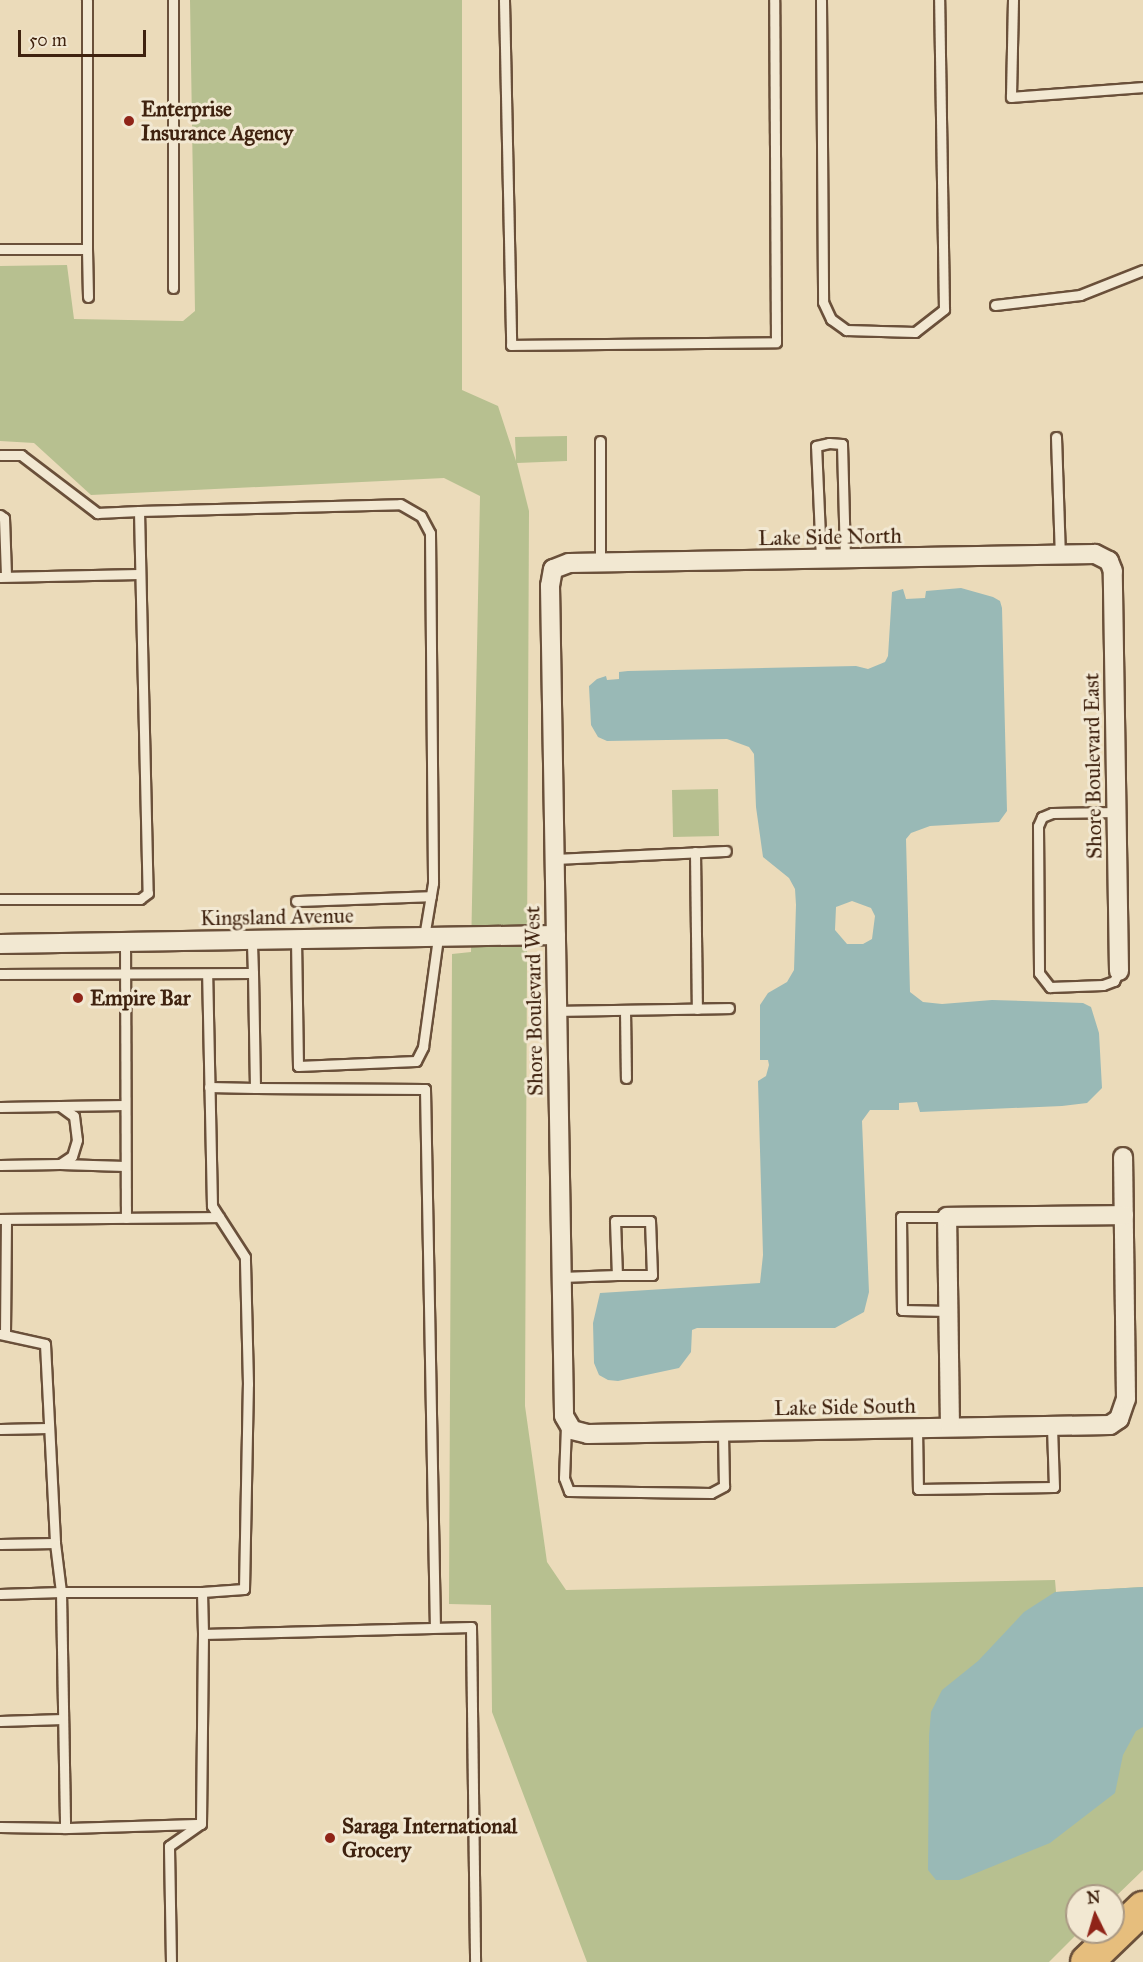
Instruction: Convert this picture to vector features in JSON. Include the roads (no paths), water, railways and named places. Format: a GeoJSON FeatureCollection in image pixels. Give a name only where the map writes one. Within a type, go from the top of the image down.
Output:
{"type":"FeatureCollection","features":[{"type":"Feature","properties":{"kind":"highway"},"geometry":{"type":"LineString","coordinates":[[1087,1962],[1143,1908]]}},
{"type":"Feature","properties":{"kind":"street","name":"Lake Side North"},"geometry":{"type":"LineString","coordinates":[[553,569],[569,563],[1095,554],[1109,561]]}},
{"type":"Feature","properties":{"kind":"street","name":"Shore Boulevard East"},"geometry":{"type":"LineString","coordinates":[[1109,561],[1113,571],[1119,971]]}},
{"type":"Feature","properties":{"kind":"street","name":"Shore Boulevard West"},"geometry":{"type":"LineString","coordinates":[[553,569],[550,586],[561,1277],[569,1426]]}},
{"type":"Feature","properties":{"kind":"street","name":"Kingsland Avenue"},"geometry":{"type":"LineString","coordinates":[[0,944],[556,935]]}},
{"type":"Feature","properties":{"kind":"street"},"geometry":{"type":"LineString","coordinates":[[950,1427],[946,1217],[1124,1215],[1123,1157]]}},
{"type":"Feature","properties":{"kind":"street","name":"Lake Side South"},"geometry":{"type":"LineString","coordinates":[[569,1426],[588,1434],[1110,1425],[1119,1419],[1126,1399],[1124,1215]]}},
{"type":"Feature","properties":{"kind":"lane"},"geometry":{"type":"LineString","coordinates":[[87,0],[88,297]]}},
{"type":"Feature","properties":{"kind":"lane"},"geometry":{"type":"LineString","coordinates":[[173,0],[173,288]]}},
{"type":"Feature","properties":{"kind":"lane"},"geometry":{"type":"LineString","coordinates":[[504,0],[511,345],[776,342],[774,0]]}},
{"type":"Feature","properties":{"kind":"lane"},"geometry":{"type":"LineString","coordinates":[[821,0],[824,302],[831,319],[846,330],[915,332],[944,309],[939,0]]}},
{"type":"Feature","properties":{"kind":"lane"},"geometry":{"type":"LineString","coordinates":[[1012,0],[1011,97],[1143,87]]}},
{"type":"Feature","properties":{"kind":"lane"},"geometry":{"type":"LineString","coordinates":[[0,249],[87,249]]}},
{"type":"Feature","properties":{"kind":"lane"},"geometry":{"type":"LineString","coordinates":[[994,305],[1080,295],[1143,270]]}},
{"type":"Feature","properties":{"kind":"lane"},"geometry":{"type":"LineString","coordinates":[[1056,437],[1060,555]]}},
{"type":"Feature","properties":{"kind":"lane"},"geometry":{"type":"LineString","coordinates":[[600,441],[600,563]]}},
{"type":"Feature","properties":{"kind":"lane"},"geometry":{"type":"LineString","coordinates":[[821,560],[816,446],[828,442],[842,444],[845,559]]}},
{"type":"Feature","properties":{"kind":"lane"},"geometry":{"type":"LineString","coordinates":[[0,455],[21,455],[97,513],[400,504],[421,516],[430,533],[431,937],[423,1047],[416,1061],[298,1066],[296,939]]}},
{"type":"Feature","properties":{"kind":"lane"},"geometry":{"type":"LineString","coordinates":[[0,899],[140,899],[148,893],[139,511]]}},
{"type":"Feature","properties":{"kind":"lane"},"geometry":{"type":"LineString","coordinates":[[0,515],[4,518],[3,577],[139,574]]}},
{"type":"Feature","properties":{"kind":"lane"},"geometry":{"type":"LineString","coordinates":[[1117,812],[1052,813],[1042,817],[1038,826],[1039,973],[1050,987],[1103,985],[1114,981],[1119,971]]}},
{"type":"Feature","properties":{"kind":"lane"},"geometry":{"type":"LineString","coordinates":[[554,859],[726,851]]}},
{"type":"Feature","properties":{"kind":"lane"},"geometry":{"type":"LineString","coordinates":[[695,852],[697,1009]]}},
{"type":"Feature","properties":{"kind":"lane"},"geometry":{"type":"LineString","coordinates":[[296,901],[431,896]]}},
{"type":"Feature","properties":{"kind":"lane"},"geometry":{"type":"LineString","coordinates":[[252,940],[255,1088]]}},
{"type":"Feature","properties":{"kind":"lane"},"geometry":{"type":"LineString","coordinates":[[125,942],[126,1218]]}},
{"type":"Feature","properties":{"kind":"lane"},"geometry":{"type":"LineString","coordinates":[[0,975],[106,973],[125,977],[253,974]]}},
{"type":"Feature","properties":{"kind":"lane"},"geometry":{"type":"LineString","coordinates":[[0,1594],[202,1592],[244,1589],[248,1384],[245,1257],[212,1206],[207,975]]}},
{"type":"Feature","properties":{"kind":"lane"},"geometry":{"type":"LineString","coordinates":[[557,1011],[729,1008]]}},
{"type":"Feature","properties":{"kind":"lane"},"geometry":{"type":"LineString","coordinates":[[625,1010],[626,1078]]}},
{"type":"Feature","properties":{"kind":"lane"},"geometry":{"type":"LineString","coordinates":[[209,1088],[425,1089],[435,1627]]}},
{"type":"Feature","properties":{"kind":"lane"},"geometry":{"type":"LineString","coordinates":[[0,1107],[125,1105]]}},
{"type":"Feature","properties":{"kind":"lane"},"geometry":{"type":"LineString","coordinates":[[60,1106],[74,1116],[77,1140],[72,1156],[60,1164]]}},
{"type":"Feature","properties":{"kind":"lane"},"geometry":{"type":"LineString","coordinates":[[0,1165],[125,1166]]}},
{"type":"Feature","properties":{"kind":"lane"},"geometry":{"type":"LineString","coordinates":[[65,1828],[61,1592],[54,1543],[45,1344],[3,1334],[3,1219],[219,1217]]}},
{"type":"Feature","properties":{"kind":"lane"},"geometry":{"type":"LineString","coordinates":[[946,1217],[901,1217],[902,1310],[948,1311]]}},
{"type":"Feature","properties":{"kind":"lane"},"geometry":{"type":"LineString","coordinates":[[561,1277],[652,1275],[650,1221],[615,1221],[617,1275]]}},
{"type":"Feature","properties":{"kind":"lane"},"geometry":{"type":"LineString","coordinates":[[569,1426],[564,1478],[569,1491],[711,1493],[724,1485],[723,1432]]}},
{"type":"Feature","properties":{"kind":"lane"},"geometry":{"type":"LineString","coordinates":[[917,1428],[918,1489],[1054,1487],[1052,1426]]}},
{"type":"Feature","properties":{"kind":"lane"},"geometry":{"type":"LineString","coordinates":[[0,1429],[48,1428]]}},
{"type":"Feature","properties":{"kind":"lane"},"geometry":{"type":"LineString","coordinates":[[0,1544],[54,1543]]}},
{"type":"Feature","properties":{"kind":"lane"},"geometry":{"type":"LineString","coordinates":[[201,1824],[202,1592]]}},
{"type":"Feature","properties":{"kind":"lane"},"geometry":{"type":"LineString","coordinates":[[203,1634],[471,1627],[475,1962]]}},
{"type":"Feature","properties":{"kind":"lane"},"geometry":{"type":"LineString","coordinates":[[0,1721],[63,1719]]}},
{"type":"Feature","properties":{"kind":"lane"},"geometry":{"type":"LineString","coordinates":[[0,1827],[65,1828],[201,1824]]}},
{"type":"Feature","properties":{"kind":"lane"},"geometry":{"type":"LineString","coordinates":[[171,1962],[169,1846],[201,1824]]}},
{"type":"Feature","properties":{"kind":"water"},"geometry":{"type":"Polygon","coordinates":[[[961,588],[1000,601],[1007,811],[999,822],[930,826],[911,833],[906,839],[910,992],[923,1002],[942,1004],[992,1000],[1083,1003],[1091,1007],[1099,1033],[1102,1088],[1087,1103],[1062,1106],[920,1112],[917,1102],[899,1103],[899,1110],[870,1110],[862,1121],[869,1292],[864,1312],[835,1328],[697,1328],[692,1330],[691,1352],[679,1368],[618,1381],[608,1380],[599,1375],[594,1363],[593,1323],[600,1293],[760,1283],[763,1255],[758,1081],[766,1076],[769,1065],[768,1060],[760,1060],[760,1005],[768,993],[787,982],[794,970],[796,905],[795,889],[789,878],[763,857],[756,807],[754,754],[749,747],[727,739],[607,741],[598,737],[591,725],[589,686],[597,679],[606,676],[607,680],[619,679],[619,672],[628,671],[856,666],[868,669],[885,662],[888,656],[892,592],[903,589],[906,599],[925,598],[926,591],[961,588]],[[852,901],[836,907],[835,930],[847,944],[863,944],[872,939],[875,916],[871,908],[852,901]]]}},
{"type":"Feature","properties":{"kind":"water"},"geometry":{"type":"Polygon","coordinates":[[[1143,1587],[1143,1727],[1136,1731],[1123,1755],[1115,1793],[1050,1843],[959,1880],[936,1880],[928,1870],[929,1736],[931,1712],[942,1690],[978,1661],[1024,1612],[1055,1592],[1143,1587]]]}},
{"type":"Feature","properties":{"kind":"place","name":"Enterprise Insurance Agency"},"geometry":{"type":"Point","coordinates":[129,121]}},
{"type":"Feature","properties":{"kind":"place","name":"Empire Bar"},"geometry":{"type":"Point","coordinates":[78,998]}},
{"type":"Feature","properties":{"kind":"place","name":"Saraga International Grocery"},"geometry":{"type":"Point","coordinates":[330,1838]}}]}
